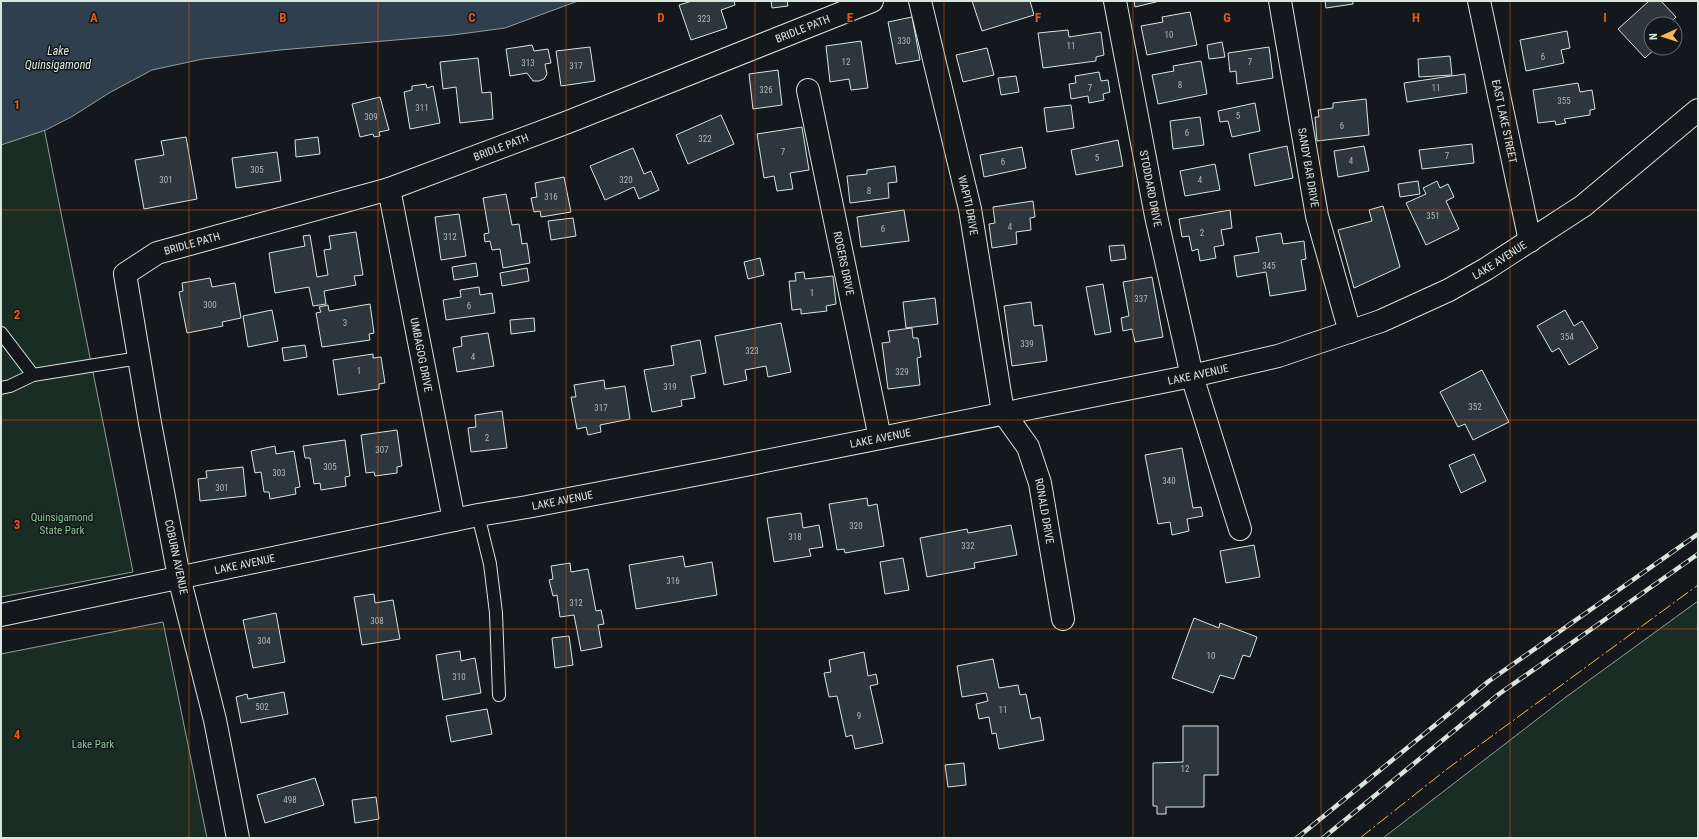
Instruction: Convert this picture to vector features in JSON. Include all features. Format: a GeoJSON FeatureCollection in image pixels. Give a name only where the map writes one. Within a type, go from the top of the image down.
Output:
{"type":"FeatureCollection","features":[{"type":"Feature","properties":{"kind":"street","name":"BRIDLE PATH"},"geometry":{"type":"LineString","coordinates":[[125,274],[157,253],[389,189],[568,122],[872,1]]}},
{"type":"Feature","properties":{"kind":"street","name":"WAPITI DRIVE"},"geometry":{"type":"LineString","coordinates":[[920,1],[970,209],[1002,412]]}},
{"type":"Feature","properties":{"kind":"street","name":"STODDARD DRIVE"},"geometry":{"type":"LineString","coordinates":[[1115,1],[1156,216],[1192,376],[1240,529]]}},
{"type":"Feature","properties":{"kind":"street","name":"SANDY BAR DRIVE"},"geometry":{"type":"LineString","coordinates":[[1280,1],[1317,216],[1350,332]]}},
{"type":"Feature","properties":{"kind":"street","name":"EAST LAKE STREET"},"geometry":{"type":"LineString","coordinates":[[1479,1],[1530,241]]}},
{"type":"Feature","properties":{"kind":"street","name":"ROGERS DRIVE"},"geometry":{"type":"LineString","coordinates":[[808,90],[880,438]]}},
{"type":"Feature","properties":{"kind":"street","name":"LAKE AVENUE"},"geometry":{"type":"LineString","coordinates":[[1,615],[478,515],[720,470],[1002,412],[1192,376],[1278,356],[1350,332],[1405,311],[1486,269],[1583,206],[1698,110]]}},
{"type":"Feature","properties":{"kind":"street","name":"UMBAGOG DRIVE"},"geometry":{"type":"LineString","coordinates":[[389,189],[454,520]]}},
{"type":"Feature","properties":{"kind":"street","name":"COBURN AVENUE"},"geometry":{"type":"LineString","coordinates":[[125,274],[179,577],[215,720],[238,838]]}},
{"type":"Feature","properties":{"kind":"street","name":"RONALD DRIVE"},"geometry":{"type":"LineString","coordinates":[[1002,412],[1028,447],[1040,483],[1063,619]]}},
{"type":"Feature","properties":{"kind":"lane"},"geometry":{"type":"LineString","coordinates":[[1,333],[33,375]]}},
{"type":"Feature","properties":{"kind":"lane"},"geometry":{"type":"LineString","coordinates":[[1,388],[10,386],[33,375],[139,358]]}},
{"type":"Feature","properties":{"kind":"lane"},"geometry":{"type":"LineString","coordinates":[[478,515],[490,564],[496,606],[499,695]]}},
{"type":"Feature","properties":{"kind":"green space","name":"Quinsigamond State Park"},"geometry":{"type":"Polygon","coordinates":[[[38,98],[133,572],[1,597],[1,104],[38,98]]]}},
{"type":"Feature","properties":{"kind":"green space"},"geometry":{"type":"Polygon","coordinates":[[[1698,601],[1698,838],[1383,838],[1566,697],[1698,601]]]}},
{"type":"Feature","properties":{"kind":"green space","name":"Lake Park"},"geometry":{"type":"Polygon","coordinates":[[[163,622],[207,838],[1,838],[1,654],[163,622]]]}},
{"type":"Feature","properties":{"kind":"water","name":"Lake Quinsigamond"},"geometry":{"type":"Polygon","coordinates":[[[1,1],[578,1],[505,28],[453,35],[280,50],[203,59],[152,70],[46,130],[1,145],[1,1]]]}},
{"type":"Feature","properties":{"kind":"building"},"geometry":{"type":"Polygon","coordinates":[[[692,1],[734,1],[735,5],[721,10],[727,28],[691,40],[679,5],[692,1]]]}},
{"type":"Feature","properties":{"kind":"building"},"geometry":{"type":"Polygon","coordinates":[[[771,1],[787,1],[788,6],[772,8],[771,1]]]}},
{"type":"Feature","properties":{"kind":"building"},"geometry":{"type":"Polygon","coordinates":[[[972,1],[1030,1],[1034,15],[982,31],[972,1]]]}},
{"type":"Feature","properties":{"kind":"building"},"geometry":{"type":"Polygon","coordinates":[[[1134,1],[1160,1],[1135,7],[1134,1]]]}},
{"type":"Feature","properties":{"kind":"building"},"geometry":{"type":"Polygon","coordinates":[[[1325,1],[1353,1],[1353,4],[1326,8],[1325,1]]]}},
{"type":"Feature","properties":{"kind":"building"},"geometry":{"type":"Polygon","coordinates":[[[1649,1],[1661,1],[1675,16],[1643,16],[1643,56],[1618,29],[1649,1]]]}},
{"type":"Feature","properties":{"kind":"building"},"geometry":{"type":"Polygon","coordinates":[[[1190,12],[1197,45],[1147,55],[1141,26],[1163,22],[1162,17],[1190,12]]]}},
{"type":"Feature","properties":{"kind":"building"},"geometry":{"type":"Polygon","coordinates":[[[912,17],[920,60],[896,64],[888,22],[912,17]]]}},
{"type":"Feature","properties":{"kind":"building"},"geometry":{"type":"Polygon","coordinates":[[[1068,30],[1069,37],[1101,32],[1104,55],[1096,57],[1096,61],[1043,68],[1038,33],[1068,30]]]}},
{"type":"Feature","properties":{"kind":"building"},"geometry":{"type":"Polygon","coordinates":[[[1567,31],[1570,48],[1561,50],[1564,63],[1526,71],[1520,40],[1567,31]]]}},
{"type":"Feature","properties":{"kind":"building"},"geometry":{"type":"Polygon","coordinates":[[[861,41],[868,88],[851,90],[849,79],[830,82],[826,46],[861,41]]]}},
{"type":"Feature","properties":{"kind":"building"},"geometry":{"type":"Polygon","coordinates":[[[1222,42],[1225,57],[1209,59],[1207,45],[1222,42]]]}},
{"type":"Feature","properties":{"kind":"building"},"geometry":{"type":"Polygon","coordinates":[[[532,45],[534,51],[548,49],[551,63],[545,64],[547,74],[544,79],[533,81],[527,73],[510,76],[506,49],[532,45]]]}},
{"type":"Feature","properties":{"kind":"building"},"geometry":{"type":"Polygon","coordinates":[[[590,47],[595,81],[561,86],[556,51],[590,47]]]}},
{"type":"Feature","properties":{"kind":"building"},"geometry":{"type":"Polygon","coordinates":[[[1269,47],[1273,78],[1237,84],[1236,71],[1230,72],[1228,53],[1269,47]]]}},
{"type":"Feature","properties":{"kind":"building"},"geometry":{"type":"Polygon","coordinates":[[[987,48],[994,75],[963,82],[956,55],[987,48]]]}},
{"type":"Feature","properties":{"kind":"building"},"geometry":{"type":"Polygon","coordinates":[[[1450,56],[1452,75],[1419,77],[1418,59],[1450,56]]]}},
{"type":"Feature","properties":{"kind":"building"},"geometry":{"type":"Polygon","coordinates":[[[478,58],[482,93],[491,92],[493,119],[460,123],[456,87],[443,89],[440,62],[478,58]]]}},
{"type":"Feature","properties":{"kind":"building"},"geometry":{"type":"Polygon","coordinates":[[[1201,61],[1207,94],[1158,104],[1152,75],[1174,71],[1173,66],[1201,61]]]}},
{"type":"Feature","properties":{"kind":"building"},"geometry":{"type":"Polygon","coordinates":[[[778,70],[782,105],[753,109],[749,74],[778,70]]]}},
{"type":"Feature","properties":{"kind":"building"},"geometry":{"type":"Polygon","coordinates":[[[1099,72],[1101,81],[1108,80],[1110,92],[1103,94],[1104,100],[1089,103],[1088,96],[1071,99],[1069,84],[1076,83],[1075,76],[1099,72]]]}},
{"type":"Feature","properties":{"kind":"building"},"geometry":{"type":"Polygon","coordinates":[[[1465,74],[1467,93],[1407,102],[1404,83],[1465,74]]]}},
{"type":"Feature","properties":{"kind":"building"},"geometry":{"type":"Polygon","coordinates":[[[1016,76],[1019,92],[1001,95],[998,78],[1016,76]]]}},
{"type":"Feature","properties":{"kind":"building"},"geometry":{"type":"Polygon","coordinates":[[[1578,83],[1580,92],[1592,90],[1595,109],[1590,110],[1590,115],[1564,119],[1566,123],[1556,125],[1555,121],[1538,123],[1533,90],[1578,83]]]}},
{"type":"Feature","properties":{"kind":"building"},"geometry":{"type":"Polygon","coordinates":[[[426,84],[427,88],[433,86],[440,123],[410,129],[404,92],[412,90],[412,86],[426,84]]]}},
{"type":"Feature","properties":{"kind":"building"},"geometry":{"type":"Polygon","coordinates":[[[380,97],[389,130],[379,132],[380,136],[374,137],[373,134],[360,137],[352,104],[380,97]]]}},
{"type":"Feature","properties":{"kind":"building"},"geometry":{"type":"Polygon","coordinates":[[[1366,99],[1369,135],[1317,141],[1315,117],[1319,117],[1318,110],[1333,108],[1333,103],[1366,99]]]}},
{"type":"Feature","properties":{"kind":"building"},"geometry":{"type":"Polygon","coordinates":[[[1255,103],[1260,131],[1232,137],[1228,121],[1220,122],[1218,111],[1255,103]]]}},
{"type":"Feature","properties":{"kind":"building"},"geometry":{"type":"Polygon","coordinates":[[[1071,105],[1074,128],[1047,132],[1044,108],[1071,105]]]}},
{"type":"Feature","properties":{"kind":"building"},"geometry":{"type":"Polygon","coordinates":[[[721,115],[734,144],[688,164],[676,135],[721,115]]]}},
{"type":"Feature","properties":{"kind":"building"},"geometry":{"type":"Polygon","coordinates":[[[1200,117],[1204,145],[1173,149],[1170,121],[1200,117]]]}},
{"type":"Feature","properties":{"kind":"building"},"geometry":{"type":"Polygon","coordinates":[[[802,127],[809,170],[790,173],[793,189],[777,191],[774,176],[764,178],[757,134],[802,127]]]}},
{"type":"Feature","properties":{"kind":"building"},"geometry":{"type":"Polygon","coordinates":[[[186,137],[197,199],[144,209],[135,160],[164,155],[161,141],[186,137]]]}},
{"type":"Feature","properties":{"kind":"building"},"geometry":{"type":"Polygon","coordinates":[[[318,137],[320,154],[296,157],[295,140],[318,137]]]}},
{"type":"Feature","properties":{"kind":"building"},"geometry":{"type":"Polygon","coordinates":[[[1118,140],[1123,166],[1076,175],[1071,150],[1118,140]]]}},
{"type":"Feature","properties":{"kind":"building"},"geometry":{"type":"Polygon","coordinates":[[[1472,144],[1474,163],[1422,169],[1419,150],[1472,144]]]}},
{"type":"Feature","properties":{"kind":"building"},"geometry":{"type":"Polygon","coordinates":[[[1287,146],[1293,178],[1255,186],[1249,154],[1287,146]]]}},
{"type":"Feature","properties":{"kind":"building"},"geometry":{"type":"Polygon","coordinates":[[[1364,146],[1369,171],[1338,177],[1334,151],[1364,146]]]}},
{"type":"Feature","properties":{"kind":"building"},"geometry":{"type":"Polygon","coordinates":[[[1022,147],[1026,168],[984,177],[980,155],[1022,147]]]}},
{"type":"Feature","properties":{"kind":"building"},"geometry":{"type":"Polygon","coordinates":[[[633,148],[644,174],[651,171],[659,190],[639,199],[634,187],[605,200],[590,166],[633,148]]]}},
{"type":"Feature","properties":{"kind":"building"},"geometry":{"type":"Polygon","coordinates":[[[277,152],[281,181],[236,188],[232,158],[277,152]]]}},
{"type":"Feature","properties":{"kind":"building"},"geometry":{"type":"Polygon","coordinates":[[[1215,164],[1220,190],[1185,196],[1180,171],[1215,164]]]}},
{"type":"Feature","properties":{"kind":"building"},"geometry":{"type":"Polygon","coordinates":[[[895,166],[897,182],[888,183],[889,198],[850,203],[847,176],[867,174],[867,170],[895,166]]]}},
{"type":"Feature","properties":{"kind":"building"},"geometry":{"type":"Polygon","coordinates":[[[564,177],[571,212],[541,217],[540,211],[534,212],[531,198],[537,197],[535,183],[564,177]]]}},
{"type":"Feature","properties":{"kind":"building"},"geometry":{"type":"Polygon","coordinates":[[[1418,181],[1420,194],[1400,197],[1398,184],[1418,181]]]}},
{"type":"Feature","properties":{"kind":"building"},"geometry":{"type":"Polygon","coordinates":[[[1437,181],[1440,188],[1448,184],[1454,197],[1446,201],[1459,229],[1426,245],[1406,203],[1426,194],[1423,188],[1437,181]]]}},
{"type":"Feature","properties":{"kind":"building"},"geometry":{"type":"Polygon","coordinates":[[[506,194],[512,225],[519,224],[522,244],[527,243],[530,263],[503,268],[500,249],[492,250],[490,241],[485,242],[484,234],[489,233],[483,198],[506,194]]]}},
{"type":"Feature","properties":{"kind":"building"},"geometry":{"type":"Polygon","coordinates":[[[1033,201],[1035,217],[1030,218],[1031,230],[1016,232],[1017,244],[992,248],[989,224],[995,223],[993,207],[1033,201]]]}},
{"type":"Feature","properties":{"kind":"building"},"geometry":{"type":"Polygon","coordinates":[[[1383,206],[1400,267],[1354,288],[1338,230],[1372,221],[1369,210],[1383,206]]]}},
{"type":"Feature","properties":{"kind":"building"},"geometry":{"type":"Polygon","coordinates":[[[904,210],[909,241],[861,247],[857,217],[904,210]]]}},
{"type":"Feature","properties":{"kind":"building"},"geometry":{"type":"Polygon","coordinates":[[[1230,210],[1232,228],[1221,230],[1224,245],[1214,247],[1216,258],[1200,261],[1198,249],[1192,251],[1189,236],[1182,237],[1179,219],[1230,210]]]}},
{"type":"Feature","properties":{"kind":"building"},"geometry":{"type":"Polygon","coordinates":[[[459,214],[466,256],[441,260],[435,217],[459,214]]]}},
{"type":"Feature","properties":{"kind":"building"},"geometry":{"type":"Polygon","coordinates":[[[573,218],[576,236],[551,240],[548,221],[573,218]]]}},
{"type":"Feature","properties":{"kind":"building"},"geometry":{"type":"Polygon","coordinates":[[[356,232],[363,275],[354,276],[356,285],[324,291],[326,304],[313,306],[309,287],[275,293],[269,253],[305,246],[303,236],[310,235],[317,277],[328,275],[324,250],[331,249],[329,236],[356,232]]]}},
{"type":"Feature","properties":{"kind":"building"},"geometry":{"type":"Polygon","coordinates":[[[1281,233],[1283,244],[1304,241],[1306,259],[1301,260],[1306,290],[1270,296],[1266,272],[1237,277],[1234,256],[1259,252],[1256,237],[1281,233]]]}},
{"type":"Feature","properties":{"kind":"building"},"geometry":{"type":"Polygon","coordinates":[[[1124,245],[1126,259],[1111,261],[1109,246],[1124,245]]]}},
{"type":"Feature","properties":{"kind":"building"},"geometry":{"type":"Polygon","coordinates":[[[760,258],[764,275],[748,279],[744,262],[760,258]]]}},
{"type":"Feature","properties":{"kind":"building"},"geometry":{"type":"Polygon","coordinates":[[[476,263],[478,276],[454,280],[452,267],[476,263]]]}},
{"type":"Feature","properties":{"kind":"building"},"geometry":{"type":"Polygon","coordinates":[[[527,268],[529,281],[502,286],[500,273],[527,268]]]}},
{"type":"Feature","properties":{"kind":"building"},"geometry":{"type":"Polygon","coordinates":[[[804,272],[805,279],[833,276],[836,304],[826,306],[827,311],[801,314],[801,309],[792,310],[789,281],[796,281],[795,273],[804,272]]]}},
{"type":"Feature","properties":{"kind":"building"},"geometry":{"type":"Polygon","coordinates":[[[1152,277],[1163,337],[1135,342],[1132,329],[1123,331],[1121,318],[1129,316],[1123,282],[1152,277]]]}},
{"type":"Feature","properties":{"kind":"building"},"geometry":{"type":"Polygon","coordinates":[[[210,278],[212,287],[235,283],[241,318],[222,322],[223,326],[187,333],[179,292],[183,291],[182,283],[210,278]]]}},
{"type":"Feature","properties":{"kind":"building"},"geometry":{"type":"Polygon","coordinates":[[[1103,284],[1111,332],[1095,335],[1086,287],[1103,284]]]}},
{"type":"Feature","properties":{"kind":"building"},"geometry":{"type":"Polygon","coordinates":[[[479,287],[480,295],[492,293],[495,313],[446,320],[443,300],[461,297],[460,290],[479,287]]]}},
{"type":"Feature","properties":{"kind":"building"},"geometry":{"type":"Polygon","coordinates":[[[935,298],[938,324],[906,328],[903,302],[935,298]]]}},
{"type":"Feature","properties":{"kind":"building"},"geometry":{"type":"Polygon","coordinates":[[[1031,302],[1034,326],[1042,325],[1047,361],[1012,366],[1004,306],[1031,302]]]}},
{"type":"Feature","properties":{"kind":"building"},"geometry":{"type":"Polygon","coordinates":[[[370,304],[374,333],[369,334],[370,340],[322,347],[316,313],[321,312],[319,307],[328,305],[329,311],[370,304]]]}},
{"type":"Feature","properties":{"kind":"building"},"geometry":{"type":"Polygon","coordinates":[[[272,310],[278,341],[248,347],[243,316],[272,310]]]}},
{"type":"Feature","properties":{"kind":"building"},"geometry":{"type":"Polygon","coordinates":[[[1565,310],[1574,326],[1582,321],[1598,348],[1569,365],[1559,348],[1552,352],[1537,326],[1565,310]]]}},
{"type":"Feature","properties":{"kind":"building"},"geometry":{"type":"Polygon","coordinates":[[[534,318],[535,331],[511,334],[510,320],[534,318]]]}},
{"type":"Feature","properties":{"kind":"building"},"geometry":{"type":"Polygon","coordinates":[[[781,323],[791,372],[768,377],[766,366],[745,370],[747,380],[724,385],[715,336],[781,323]]]}},
{"type":"Feature","properties":{"kind":"building"},"geometry":{"type":"Polygon","coordinates":[[[912,328],[913,338],[918,338],[921,357],[917,358],[920,385],[888,389],[882,343],[890,342],[888,331],[912,328]]]}},
{"type":"Feature","properties":{"kind":"building"},"geometry":{"type":"Polygon","coordinates":[[[488,333],[494,366],[457,372],[453,348],[462,346],[461,337],[488,333]]]}},
{"type":"Feature","properties":{"kind":"building"},"geometry":{"type":"Polygon","coordinates":[[[700,340],[706,373],[691,376],[695,398],[681,400],[682,406],[652,412],[644,370],[674,365],[671,346],[700,340]]]}},
{"type":"Feature","properties":{"kind":"building"},"geometry":{"type":"Polygon","coordinates":[[[305,345],[307,357],[284,361],[282,348],[305,345]]]}},
{"type":"Feature","properties":{"kind":"building"},"geometry":{"type":"Polygon","coordinates":[[[373,354],[373,358],[381,357],[385,383],[379,384],[379,389],[338,395],[333,360],[373,354]]]}},
{"type":"Feature","properties":{"kind":"building"},"geometry":{"type":"Polygon","coordinates":[[[1482,370],[1509,422],[1473,440],[1465,424],[1458,427],[1440,392],[1482,370]]]}},
{"type":"Feature","properties":{"kind":"building"},"geometry":{"type":"Polygon","coordinates":[[[604,380],[605,389],[625,386],[630,419],[600,425],[601,432],[588,435],[586,427],[577,429],[571,397],[576,397],[574,385],[604,380]]]}},
{"type":"Feature","properties":{"kind":"building"},"geometry":{"type":"Polygon","coordinates":[[[502,411],[507,448],[471,452],[468,428],[476,427],[475,415],[502,411]]]}},
{"type":"Feature","properties":{"kind":"building"},"geometry":{"type":"Polygon","coordinates":[[[397,430],[402,466],[397,467],[397,473],[375,476],[374,472],[366,473],[361,435],[397,430]]]}},
{"type":"Feature","properties":{"kind":"building"},"geometry":{"type":"Polygon","coordinates":[[[345,440],[350,476],[345,477],[346,486],[321,490],[320,483],[314,484],[310,458],[305,458],[303,446],[345,440]]]}},
{"type":"Feature","properties":{"kind":"building"},"geometry":{"type":"Polygon","coordinates":[[[275,446],[276,454],[294,451],[300,487],[295,488],[296,494],[270,499],[269,492],[264,492],[261,472],[255,473],[251,451],[275,446]]]}},
{"type":"Feature","properties":{"kind":"building"},"geometry":{"type":"Polygon","coordinates":[[[1182,448],[1193,508],[1201,507],[1203,516],[1187,519],[1189,531],[1172,535],[1170,522],[1158,524],[1145,455],[1182,448]]]}},
{"type":"Feature","properties":{"kind":"building"},"geometry":{"type":"Polygon","coordinates":[[[1474,454],[1486,481],[1461,493],[1449,465],[1474,454]]]}},
{"type":"Feature","properties":{"kind":"building"},"geometry":{"type":"Polygon","coordinates":[[[243,467],[246,496],[200,501],[198,479],[207,478],[206,471],[243,467]]]}},
{"type":"Feature","properties":{"kind":"building"},"geometry":{"type":"Polygon","coordinates":[[[867,498],[868,506],[877,504],[884,546],[845,553],[844,549],[837,550],[829,504],[867,498]]]}},
{"type":"Feature","properties":{"kind":"building"},"geometry":{"type":"Polygon","coordinates":[[[801,513],[803,528],[819,525],[823,547],[809,549],[811,556],[774,562],[767,518],[801,513]]]}},
{"type":"Feature","properties":{"kind":"building"},"geometry":{"type":"Polygon","coordinates":[[[1011,525],[1017,555],[974,563],[975,568],[927,577],[920,538],[967,529],[968,533],[1011,525]]]}},
{"type":"Feature","properties":{"kind":"building"},"geometry":{"type":"Polygon","coordinates":[[[1254,545],[1260,577],[1226,583],[1220,551],[1254,545]]]}},
{"type":"Feature","properties":{"kind":"building"},"geometry":{"type":"Polygon","coordinates":[[[683,556],[685,567],[712,562],[717,595],[636,609],[629,565],[683,556]]]}},
{"type":"Feature","properties":{"kind":"building"},"geometry":{"type":"Polygon","coordinates":[[[903,558],[909,590],[885,594],[880,562],[903,558]]]}},
{"type":"Feature","properties":{"kind":"building"},"geometry":{"type":"Polygon","coordinates":[[[570,563],[571,572],[588,569],[596,611],[601,610],[604,624],[598,625],[602,647],[581,651],[574,615],[560,617],[557,595],[553,596],[549,580],[553,579],[551,566],[570,563]]]}},
{"type":"Feature","properties":{"kind":"building"},"geometry":{"type":"Polygon","coordinates":[[[374,594],[375,603],[393,600],[400,639],[362,645],[354,597],[374,594]]]}},
{"type":"Feature","properties":{"kind":"building"},"geometry":{"type":"Polygon","coordinates":[[[276,613],[285,662],[253,668],[243,620],[276,613]]]}},
{"type":"Feature","properties":{"kind":"building"},"geometry":{"type":"Polygon","coordinates":[[[1194,618],[1219,628],[1220,623],[1257,637],[1250,657],[1243,655],[1234,679],[1220,675],[1213,693],[1172,678],[1194,618]]]}},
{"type":"Feature","properties":{"kind":"building"},"geometry":{"type":"Polygon","coordinates":[[[569,636],[573,665],[555,668],[552,638],[569,636]]]}},
{"type":"Feature","properties":{"kind":"building"},"geometry":{"type":"Polygon","coordinates":[[[460,651],[461,661],[475,658],[481,693],[443,700],[436,655],[460,651]]]}},
{"type":"Feature","properties":{"kind":"building"},"geometry":{"type":"Polygon","coordinates":[[[864,652],[868,676],[876,674],[878,684],[870,686],[883,743],[855,749],[852,735],[846,737],[837,696],[829,697],[824,673],[831,672],[829,660],[864,652]]]}},
{"type":"Feature","properties":{"kind":"building"},"geometry":{"type":"Polygon","coordinates":[[[993,659],[999,688],[1018,685],[1020,695],[1026,694],[1031,719],[1040,717],[1044,740],[999,749],[996,733],[992,734],[989,717],[979,719],[976,704],[988,701],[986,693],[962,697],[957,666],[993,659]]]}},
{"type":"Feature","properties":{"kind":"building"},"geometry":{"type":"Polygon","coordinates":[[[284,692],[288,714],[241,723],[236,697],[247,694],[248,699],[284,692]]]}},
{"type":"Feature","properties":{"kind":"building"},"geometry":{"type":"Polygon","coordinates":[[[487,709],[492,734],[451,742],[446,716],[487,709]]]}},
{"type":"Feature","properties":{"kind":"building"},"geometry":{"type":"Polygon","coordinates":[[[1183,726],[1218,726],[1218,775],[1204,775],[1204,807],[1166,807],[1166,814],[1157,814],[1157,806],[1153,806],[1153,763],[1183,762],[1183,726]]]}},
{"type":"Feature","properties":{"kind":"building"},"geometry":{"type":"Polygon","coordinates":[[[964,763],[966,785],[948,787],[945,765],[964,763]]]}},
{"type":"Feature","properties":{"kind":"building"},"geometry":{"type":"Polygon","coordinates":[[[315,778],[324,805],[265,823],[257,795],[315,778]]]}},
{"type":"Feature","properties":{"kind":"building"},"geometry":{"type":"Polygon","coordinates":[[[376,797],[379,819],[355,823],[352,800],[376,797]]]}},
{"type":"Feature","properties":{"kind":"railway"},"geometry":{"type":"LineString","coordinates":[[1297,838],[1489,681],[1698,534]]}},
{"type":"Feature","properties":{"kind":"railway"},"geometry":{"type":"LineString","coordinates":[[1323,838],[1499,694],[1698,554]]}},
{"type":"Feature","properties":{"kind":"power"},"geometry":{"type":"LineString","coordinates":[[1360,838],[1447,769],[1698,585]]}}]}
